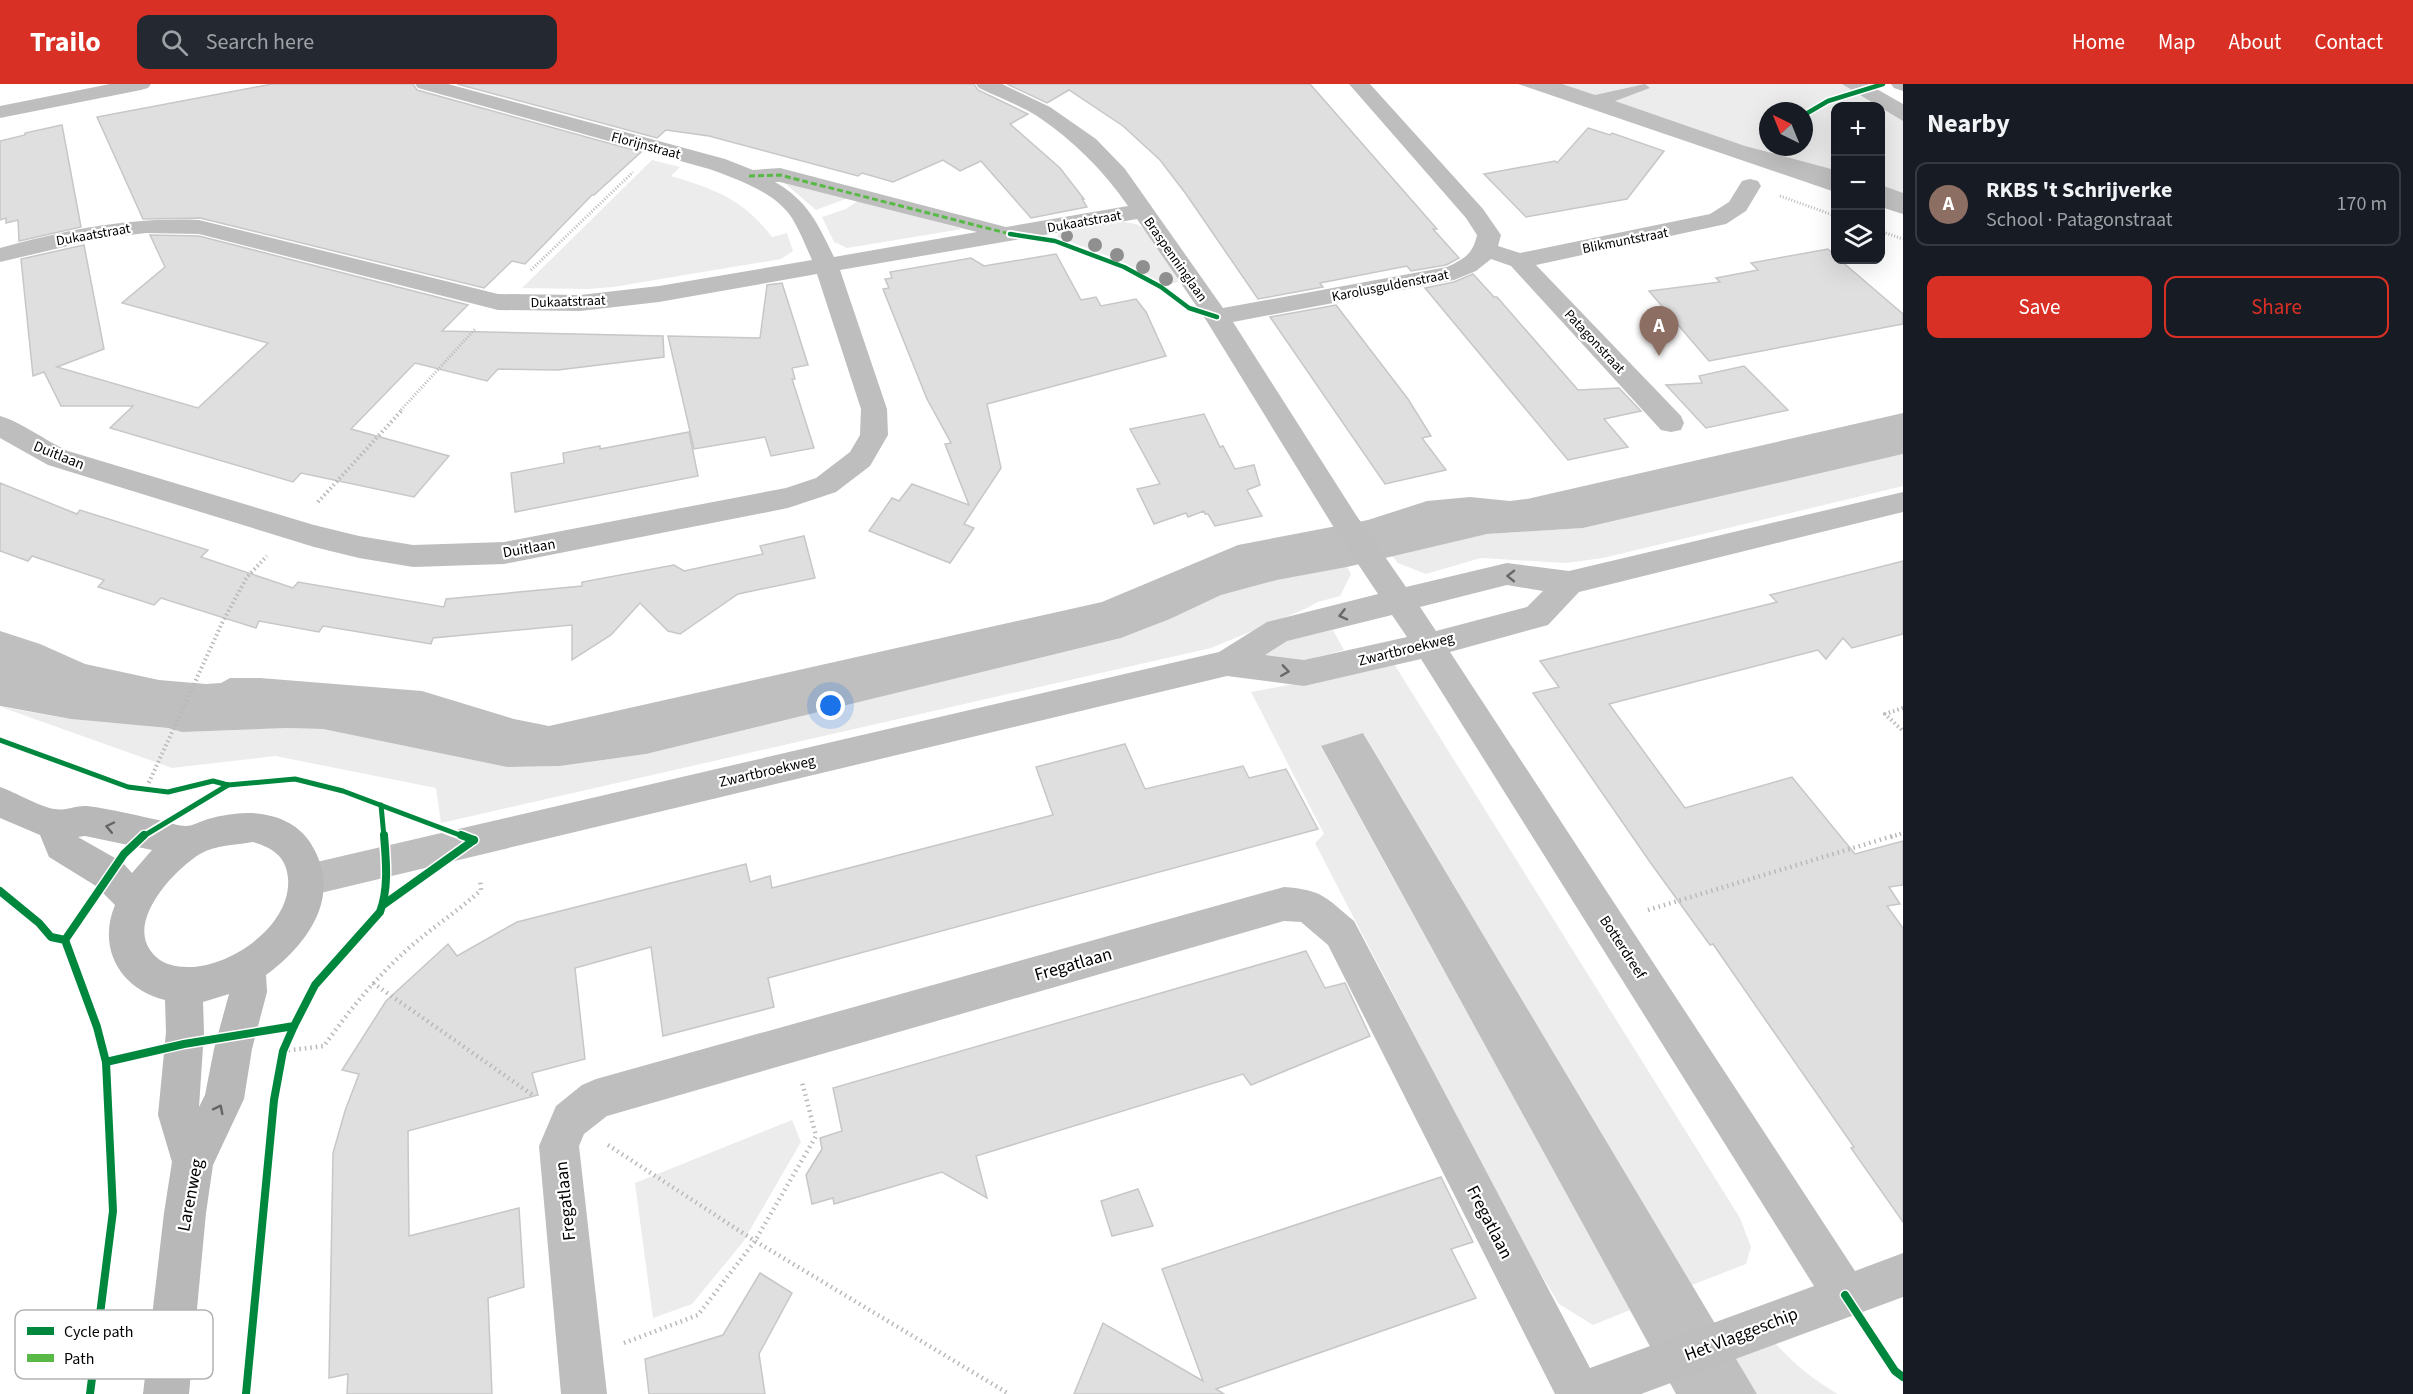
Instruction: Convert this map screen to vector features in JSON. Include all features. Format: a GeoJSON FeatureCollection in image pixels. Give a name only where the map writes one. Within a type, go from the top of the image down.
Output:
{"type":"FeatureCollection","features":[{"type":"Feature","properties":{"kind":"street"},"geometry":{"type":"LineString","coordinates":[[0,112],[141,84]]}},
{"type":"Feature","properties":{"kind":"street","name":"Florijnstraat"},"geometry":{"type":"LineString","coordinates":[[425,84],[717,164],[749,176],[780,194],[801,214],[826,264]]}},
{"type":"Feature","properties":{"kind":"street","name":"Braspenninglaan"},"geometry":{"type":"LineString","coordinates":[[986,84],[1043,111],[1088,144],[1118,174],[1217,317],[1346,523],[1400,600]]}},
{"type":"Feature","properties":{"kind":"street"},"geometry":{"type":"LineString","coordinates":[[1359,84],[1475,214],[1489,235],[1486,250]]}},
{"type":"Feature","properties":{"kind":"street"},"geometry":{"type":"LineString","coordinates":[[749,176],[780,175],[1010,234]]}},
{"type":"Feature","properties":{"kind":"street","name":"Blikmuntstraat"},"geometry":{"type":"LineString","coordinates":[[1486,250],[1519,261],[1672,231],[1718,219],[1738,206],[1750,186]]}},
{"type":"Feature","properties":{"kind":"street","name":"Dukaatstraat"},"geometry":{"type":"LineString","coordinates":[[0,255],[83,232],[108,228],[159,225],[199,227],[498,302],[580,303],[659,294],[1142,211]]}},
{"type":"Feature","properties":{"kind":"street","name":"Karolusguldenstraat"},"geometry":{"type":"LineString","coordinates":[[1217,317],[1454,273],[1475,262],[1486,250]]}},
{"type":"Feature","properties":{"kind":"street","name":"Patagonstraat"},"geometry":{"type":"LineString","coordinates":[[1519,261],[1671,423]]}},
{"type":"Feature","properties":{"kind":"street","name":"Duitlaan"},"geometry":{"type":"LineString","coordinates":[[0,425],[33,446],[58,458],[293,529],[359,547],[413,556],[504,553],[788,498],[826,485],[860,459],[874,435],[873,409],[826,264]]}},
{"type":"Feature","properties":{"kind":"street","name":"Zwartbroekweg"},"geometry":{"type":"LineString","coordinates":[[308,880],[1227,663],[1278,631],[1507,574],[1569,583],[1903,502]]}},
{"type":"Feature","properties":{"kind":"street","name":"Zwartbroekweg"},"geometry":{"type":"LineString","coordinates":[[1227,663],[1304,673],[1429,645],[1538,616],[1569,583]]}},
{"type":"Feature","properties":{"kind":"street","name":"Botterdreef"},"geometry":{"type":"LineString","coordinates":[[1400,600],[1845,1295]]}},
{"type":"Feature","properties":{"kind":"street"},"geometry":{"type":"LineString","coordinates":[[0,802],[54,825],[85,821],[188,842]]}},
{"type":"Feature","properties":{"kind":"street"},"geometry":{"type":"LineString","coordinates":[[54,825],[61,846],[109,874],[134,900]]}},
{"type":"Feature","properties":{"kind":"street"},"geometry":{"type":"LineString","coordinates":[[253,827],[282,835],[301,854],[308,880],[304,903],[291,927],[272,949],[247,968],[218,980],[183,986],[152,979],[132,959],[126,932],[134,900],[154,869],[188,842],[219,832],[253,827]]}},
{"type":"Feature","properties":{"kind":"street","name":"Fregatlaan"},"geometry":{"type":"LineString","coordinates":[[582,1377],[559,1146],[570,1120],[596,1099],[1284,904],[1309,906],[1341,933],[1580,1394]]}},
{"type":"Feature","properties":{"kind":"street","name":"Larenweg"},"geometry":{"type":"LineString","coordinates":[[175,1310],[185,1212],[193,1162],[224,1099],[248,992],[247,968]]}},
{"type":"Feature","properties":{"kind":"street"},"geometry":{"type":"LineString","coordinates":[[183,986],[185,1032],[178,1114],[193,1162]]}},
{"type":"Feature","properties":{"kind":"street","name":"Het Vlaggeschip"},"geometry":{"type":"LineString","coordinates":[[1580,1394],[1903,1275]]}},
{"type":"Feature","properties":{"kind":"street","name":"Larenweg"},"geometry":{"type":"LineString","coordinates":[[166,1394],[168,1379]]}},
{"type":"Feature","properties":{"kind":"path"},"geometry":{"type":"LineString","coordinates":[[531,270],[658,148]]}},
{"type":"Feature","properties":{"kind":"path"},"geometry":{"type":"LineString","coordinates":[[1750,186],[1831,214]]}},
{"type":"Feature","properties":{"kind":"path"},"geometry":{"type":"LineString","coordinates":[[1885,232],[1903,239]]}},
{"type":"Feature","properties":{"kind":"path"},"geometry":{"type":"LineString","coordinates":[[145,791],[223,621],[247,577],[479,324]]}},
{"type":"Feature","properties":{"kind":"path"},"geometry":{"type":"LineString","coordinates":[[1903,708],[1885,714],[1903,731]]}},
{"type":"Feature","properties":{"kind":"path"},"geometry":{"type":"LineString","coordinates":[[136,789],[157,792]]}},
{"type":"Feature","properties":{"kind":"path"},"geometry":{"type":"LineString","coordinates":[[1607,922],[1903,833]]}},
{"type":"Feature","properties":{"kind":"path"},"geometry":{"type":"LineString","coordinates":[[284,1051],[324,1046],[373,983],[433,927],[464,907],[481,890],[474,840]]}},
{"type":"Feature","properties":{"kind":"path"},"geometry":{"type":"LineString","coordinates":[[373,983],[570,1120],[755,1240],[1009,1394]]}},
{"type":"Feature","properties":{"kind":"path"},"geometry":{"type":"LineString","coordinates":[[282,1061],[287,1042]]}},
{"type":"Feature","properties":{"kind":"path"},"geometry":{"type":"LineString","coordinates":[[582,1377],[698,1315],[755,1240],[816,1136],[792,1044]]}},
{"type":"Feature","properties":{"kind":"shaded area"},"geometry":{"type":"Polygon","coordinates":[[[1518,84],[1562,84],[1595,95],[1645,84],[1650,88],[1615,101],[1759,150],[1759,156],[1782,156],[1831,169],[1831,191],[1518,84]]]}},
{"type":"Feature","properties":{"kind":"shaded area"},"geometry":{"type":"Polygon","coordinates":[[[1528,84],[1854,84],[1884,102],[1831,102],[1831,186],[1528,84]]]}},
{"type":"Feature","properties":{"kind":"shaded area"},"geometry":{"type":"Polygon","coordinates":[[[1842,84],[1868,84],[1903,104],[1903,121],[1885,110],[1885,102],[1872,102],[1842,84]]]}},
{"type":"Feature","properties":{"kind":"shaded area"},"geometry":{"type":"Polygon","coordinates":[[[1885,102],[1903,113],[1903,210],[1885,203],[1885,102]]]}},
{"type":"Feature","properties":{"kind":"shaded area"},"geometry":{"type":"Polygon","coordinates":[[[652,160],[680,167],[671,176],[715,191],[739,204],[772,237],[787,233],[793,251],[781,259],[613,287],[522,288],[652,160]]]}},
{"type":"Feature","properties":{"kind":"shaded area"},"geometry":{"type":"Polygon","coordinates":[[[780,179],[848,198],[816,210],[780,179]]]}},
{"type":"Feature","properties":{"kind":"shaded area"},"geometry":{"type":"Polygon","coordinates":[[[1885,186],[1903,193],[1903,214],[1885,208],[1885,186]]]}},
{"type":"Feature","properties":{"kind":"shaded area"},"geometry":{"type":"Polygon","coordinates":[[[859,200],[962,229],[847,248],[834,242],[822,217],[846,209],[859,200]]]}},
{"type":"Feature","properties":{"kind":"shaded area"},"geometry":{"type":"Polygon","coordinates":[[[1124,222],[1136,224],[1147,230],[1179,282],[1165,285],[1116,259],[1057,237],[1059,232],[1124,222]]]}},
{"type":"Feature","properties":{"kind":"shaded area"},"geometry":{"type":"Polygon","coordinates":[[[1903,413],[1903,454],[1583,528],[1487,534],[1347,567],[1277,580],[1221,595],[1170,619],[1121,638],[646,754],[560,766],[507,767],[323,729],[182,732],[168,728],[71,719],[0,706],[0,631],[40,644],[85,664],[159,680],[206,684],[221,683],[230,678],[260,678],[422,691],[514,719],[549,726],[1102,602],[1238,545],[1368,520],[1427,501],[1470,497],[1510,501],[1527,499],[1903,413]]]}},
{"type":"Feature","properties":{"kind":"shaded area"},"geometry":{"type":"Polygon","coordinates":[[[1903,454],[1903,486],[1603,558],[1566,563],[1481,558],[1426,574],[1398,563],[1391,555],[1487,534],[1583,528],[1903,454]]]}},
{"type":"Feature","properties":{"kind":"shaded area"},"geometry":{"type":"Polygon","coordinates":[[[1347,567],[1351,574],[1340,596],[1318,602],[1211,648],[441,823],[436,788],[275,756],[172,768],[1,707],[71,719],[168,728],[182,732],[323,729],[507,767],[560,766],[646,754],[1121,638],[1170,619],[1221,595],[1277,580],[1347,567]]]}},
{"type":"Feature","properties":{"kind":"shaded area"},"geometry":{"type":"Polygon","coordinates":[[[1333,630],[1344,650],[1302,661],[1249,656],[1285,640],[1333,630]]]}},
{"type":"Feature","properties":{"kind":"shaded area"},"geometry":{"type":"Polygon","coordinates":[[[1391,659],[1740,1218],[1751,1247],[1746,1264],[1692,1285],[1364,734],[1321,747],[1630,1310],[1593,1325],[1559,1304],[1524,1246],[1315,843],[1324,834],[1251,692],[1320,679],[1391,659]]]}},
{"type":"Feature","properties":{"kind":"shaded area"},"geometry":{"type":"Polygon","coordinates":[[[1363,733],[1757,1394],[1676,1394],[1321,746],[1363,733]]]}},
{"type":"Feature","properties":{"kind":"shaded area"},"geometry":{"type":"Polygon","coordinates":[[[792,1120],[801,1142],[743,1242],[692,1304],[653,1318],[635,1183],[792,1120]]]}},
{"type":"Feature","properties":{"kind":"shaded area"},"geometry":{"type":"Polygon","coordinates":[[[1765,1332],[1799,1366],[1838,1394],[1757,1394],[1729,1347],[1765,1332]]]}},
{"type":"Feature","properties":{"kind":"building"},"geometry":{"type":"Polygon","coordinates":[[[272,84],[413,84],[417,90],[641,152],[592,195],[525,264],[512,261],[484,288],[200,218],[143,219],[97,117],[272,84]]]}},
{"type":"Feature","properties":{"kind":"building"},"geometry":{"type":"Polygon","coordinates":[[[457,84],[974,84],[978,90],[1028,114],[1010,124],[1060,168],[1084,199],[1082,199],[1087,207],[1031,218],[981,161],[960,171],[943,160],[893,182],[862,173],[858,176],[709,136],[666,130],[657,138],[457,84]]]}},
{"type":"Feature","properties":{"kind":"building"},"geometry":{"type":"Polygon","coordinates":[[[1007,84],[1310,84],[1437,229],[1433,229],[1459,258],[1446,265],[1411,271],[1407,266],[1320,283],[1323,287],[1258,299],[1160,160],[1123,126],[1069,90],[1047,103],[1007,84]]]}},
{"type":"Feature","properties":{"kind":"building"},"geometry":{"type":"Polygon","coordinates":[[[62,125],[81,227],[19,241],[18,220],[6,223],[6,218],[0,220],[0,141],[62,125]]]}},
{"type":"Feature","properties":{"kind":"building"},"geometry":{"type":"Polygon","coordinates":[[[1588,128],[1610,135],[1612,133],[1664,151],[1627,199],[1526,217],[1484,174],[1555,161],[1557,163],[1588,128]]]}},
{"type":"Feature","properties":{"kind":"building"},"geometry":{"type":"Polygon","coordinates":[[[150,235],[199,236],[468,305],[442,331],[663,336],[664,357],[558,370],[498,369],[487,381],[415,363],[351,429],[449,456],[414,497],[301,473],[293,482],[110,428],[133,406],[61,406],[44,372],[33,376],[21,259],[84,245],[104,349],[57,367],[198,408],[268,343],[122,303],[165,267],[150,235]]]}},
{"type":"Feature","properties":{"kind":"building"},"geometry":{"type":"Polygon","coordinates":[[[1828,249],[1831,252],[1831,264],[1845,264],[1903,314],[1903,324],[1709,361],[1649,291],[1720,282],[1716,278],[1758,270],[1751,263],[1828,249]]]}},
{"type":"Feature","properties":{"kind":"building"},"geometry":{"type":"Polygon","coordinates":[[[1056,254],[1081,300],[1096,297],[1101,306],[1136,299],[1146,312],[1166,356],[987,404],[1001,468],[964,524],[974,528],[950,563],[869,531],[892,498],[899,501],[912,484],[969,505],[945,444],[951,443],[927,399],[883,289],[889,288],[885,279],[892,278],[890,272],[971,258],[984,266],[1056,254]]]}},
{"type":"Feature","properties":{"kind":"building"},"geometry":{"type":"Polygon","coordinates":[[[1473,274],[1494,297],[1497,297],[1578,390],[1619,388],[1641,411],[1604,419],[1628,447],[1568,460],[1425,288],[1454,282],[1473,274]]]}},
{"type":"Feature","properties":{"kind":"building"},"geometry":{"type":"Polygon","coordinates":[[[782,283],[808,365],[792,368],[795,379],[792,379],[814,448],[771,456],[765,437],[694,449],[668,336],[760,338],[767,285],[782,283]]]}},
{"type":"Feature","properties":{"kind":"building"},"geometry":{"type":"Polygon","coordinates":[[[1336,305],[1408,399],[1431,436],[1422,438],[1446,470],[1385,484],[1270,317],[1336,305]]]}},
{"type":"Feature","properties":{"kind":"building"},"geometry":{"type":"Polygon","coordinates":[[[1744,366],[1788,410],[1706,428],[1666,385],[1702,383],[1699,376],[1744,366]]]}},
{"type":"Feature","properties":{"kind":"building"},"geometry":{"type":"Polygon","coordinates":[[[1204,414],[1220,447],[1223,446],[1235,469],[1254,465],[1260,485],[1247,490],[1262,516],[1215,526],[1204,511],[1188,517],[1186,513],[1154,524],[1137,489],[1160,484],[1130,429],[1204,414]]]}},
{"type":"Feature","properties":{"kind":"building"},"geometry":{"type":"Polygon","coordinates":[[[689,432],[698,476],[515,512],[511,473],[564,463],[563,453],[600,446],[600,449],[689,432]]]}},
{"type":"Feature","properties":{"kind":"building"},"geometry":{"type":"Polygon","coordinates":[[[0,483],[77,514],[80,510],[208,550],[201,557],[293,588],[298,582],[444,607],[446,599],[582,586],[582,582],[674,565],[684,571],[763,554],[760,546],[804,536],[815,578],[738,594],[680,634],[668,631],[640,603],[611,635],[572,660],[572,625],[433,638],[431,644],[323,626],[319,632],[259,621],[256,628],[161,598],[154,605],[98,587],[104,580],[32,556],[28,561],[0,551],[0,483]]]}},
{"type":"Feature","properties":{"kind":"building"},"geometry":{"type":"Polygon","coordinates":[[[1903,561],[1903,634],[1852,648],[1843,638],[1826,659],[1818,650],[1609,704],[1685,808],[1792,777],[1855,854],[1903,841],[1903,885],[1889,887],[1900,904],[1887,906],[1903,928],[1903,1222],[1851,1148],[1854,1147],[1713,944],[1710,945],[1650,862],[1533,693],[1559,687],[1540,661],[1777,602],[1770,595],[1903,561]]]}},
{"type":"Feature","properties":{"kind":"building"},"geometry":{"type":"Polygon","coordinates":[[[1125,744],[1145,789],[1243,766],[1249,778],[1286,769],[1318,829],[768,978],[774,1007],[663,1036],[651,947],[575,968],[585,1059],[532,1073],[538,1095],[408,1131],[409,1236],[519,1208],[524,1287],[488,1298],[492,1394],[347,1394],[348,1374],[329,1378],[333,1153],[359,1074],[342,1070],[386,1001],[448,944],[457,956],[517,922],[746,864],[750,882],[770,876],[772,888],[1053,815],[1036,767],[1125,744]]]}},
{"type":"Feature","properties":{"kind":"building"},"geometry":{"type":"Polygon","coordinates":[[[1306,951],[1325,988],[1345,983],[1370,1036],[1251,1085],[1243,1074],[976,1156],[987,1198],[942,1172],[834,1204],[833,1198],[812,1204],[806,1175],[822,1149],[820,1138],[842,1131],[833,1088],[1306,951]]]}},
{"type":"Feature","properties":{"kind":"building"},"geometry":{"type":"Polygon","coordinates":[[[1441,1177],[1473,1242],[1451,1249],[1476,1298],[1216,1389],[1224,1394],[1074,1394],[1103,1323],[1203,1381],[1162,1269],[1441,1177]]]}},
{"type":"Feature","properties":{"kind":"building"},"geometry":{"type":"Polygon","coordinates":[[[1138,1189],[1153,1226],[1112,1236],[1101,1201],[1138,1189]]]}},
{"type":"Feature","properties":{"kind":"building"},"geometry":{"type":"Polygon","coordinates":[[[760,1273],[792,1293],[759,1354],[765,1394],[649,1394],[645,1359],[723,1335],[760,1273]]]}},
{"type":"Feature","properties":{"kind":"marked path"},"geometry":{"type":"LineString","coordinates":[[749,176],[780,175],[1010,234]]}},
{"type":"Feature","properties":{"kind":"cycle path"},"geometry":{"type":"LineString","coordinates":[[1813,110],[1828,101],[1883,84]]}},
{"type":"Feature","properties":{"kind":"cycle path"},"geometry":{"type":"LineString","coordinates":[[1010,234],[1055,241],[1124,267],[1161,287],[1189,308],[1217,317]]}},
{"type":"Feature","properties":{"kind":"cycle path"},"geometry":{"type":"LineString","coordinates":[[0,740],[128,787],[168,792],[213,781],[228,785],[295,779],[343,791],[474,840]]}},
{"type":"Feature","properties":{"kind":"cycle path"},"geometry":{"type":"LineString","coordinates":[[65,940],[124,854],[147,832],[228,785]]}},
{"type":"Feature","properties":{"kind":"cycle path"},"geometry":{"type":"LineString","coordinates":[[106,1062],[184,1044],[294,1026],[315,985],[380,912],[385,891],[386,867],[381,805]]}},
{"type":"Feature","properties":{"kind":"cycle path"},"geometry":{"type":"LineString","coordinates":[[383,905],[474,840]]}},
{"type":"Feature","properties":{"kind":"cycle path"},"geometry":{"type":"LineString","coordinates":[[0,891],[39,923],[51,937],[65,940],[97,1027],[106,1062],[113,1211],[101,1310]]}},
{"type":"Feature","properties":{"kind":"cycle path"},"geometry":{"type":"LineString","coordinates":[[246,1394],[274,1100],[283,1051],[294,1026]]}},
{"type":"Feature","properties":{"kind":"cycle path"},"geometry":{"type":"LineString","coordinates":[[1845,1295],[1895,1371],[1903,1377]]}},
{"type":"Feature","properties":{"kind":"cycle path"},"geometry":{"type":"LineString","coordinates":[[90,1394],[92,1379]]}},
{"type":"Feature","properties":{"kind":"place","name":"RKBS 't Schrijverke"},"geometry":{"type":"Point","coordinates":[1659,356]}}]}
